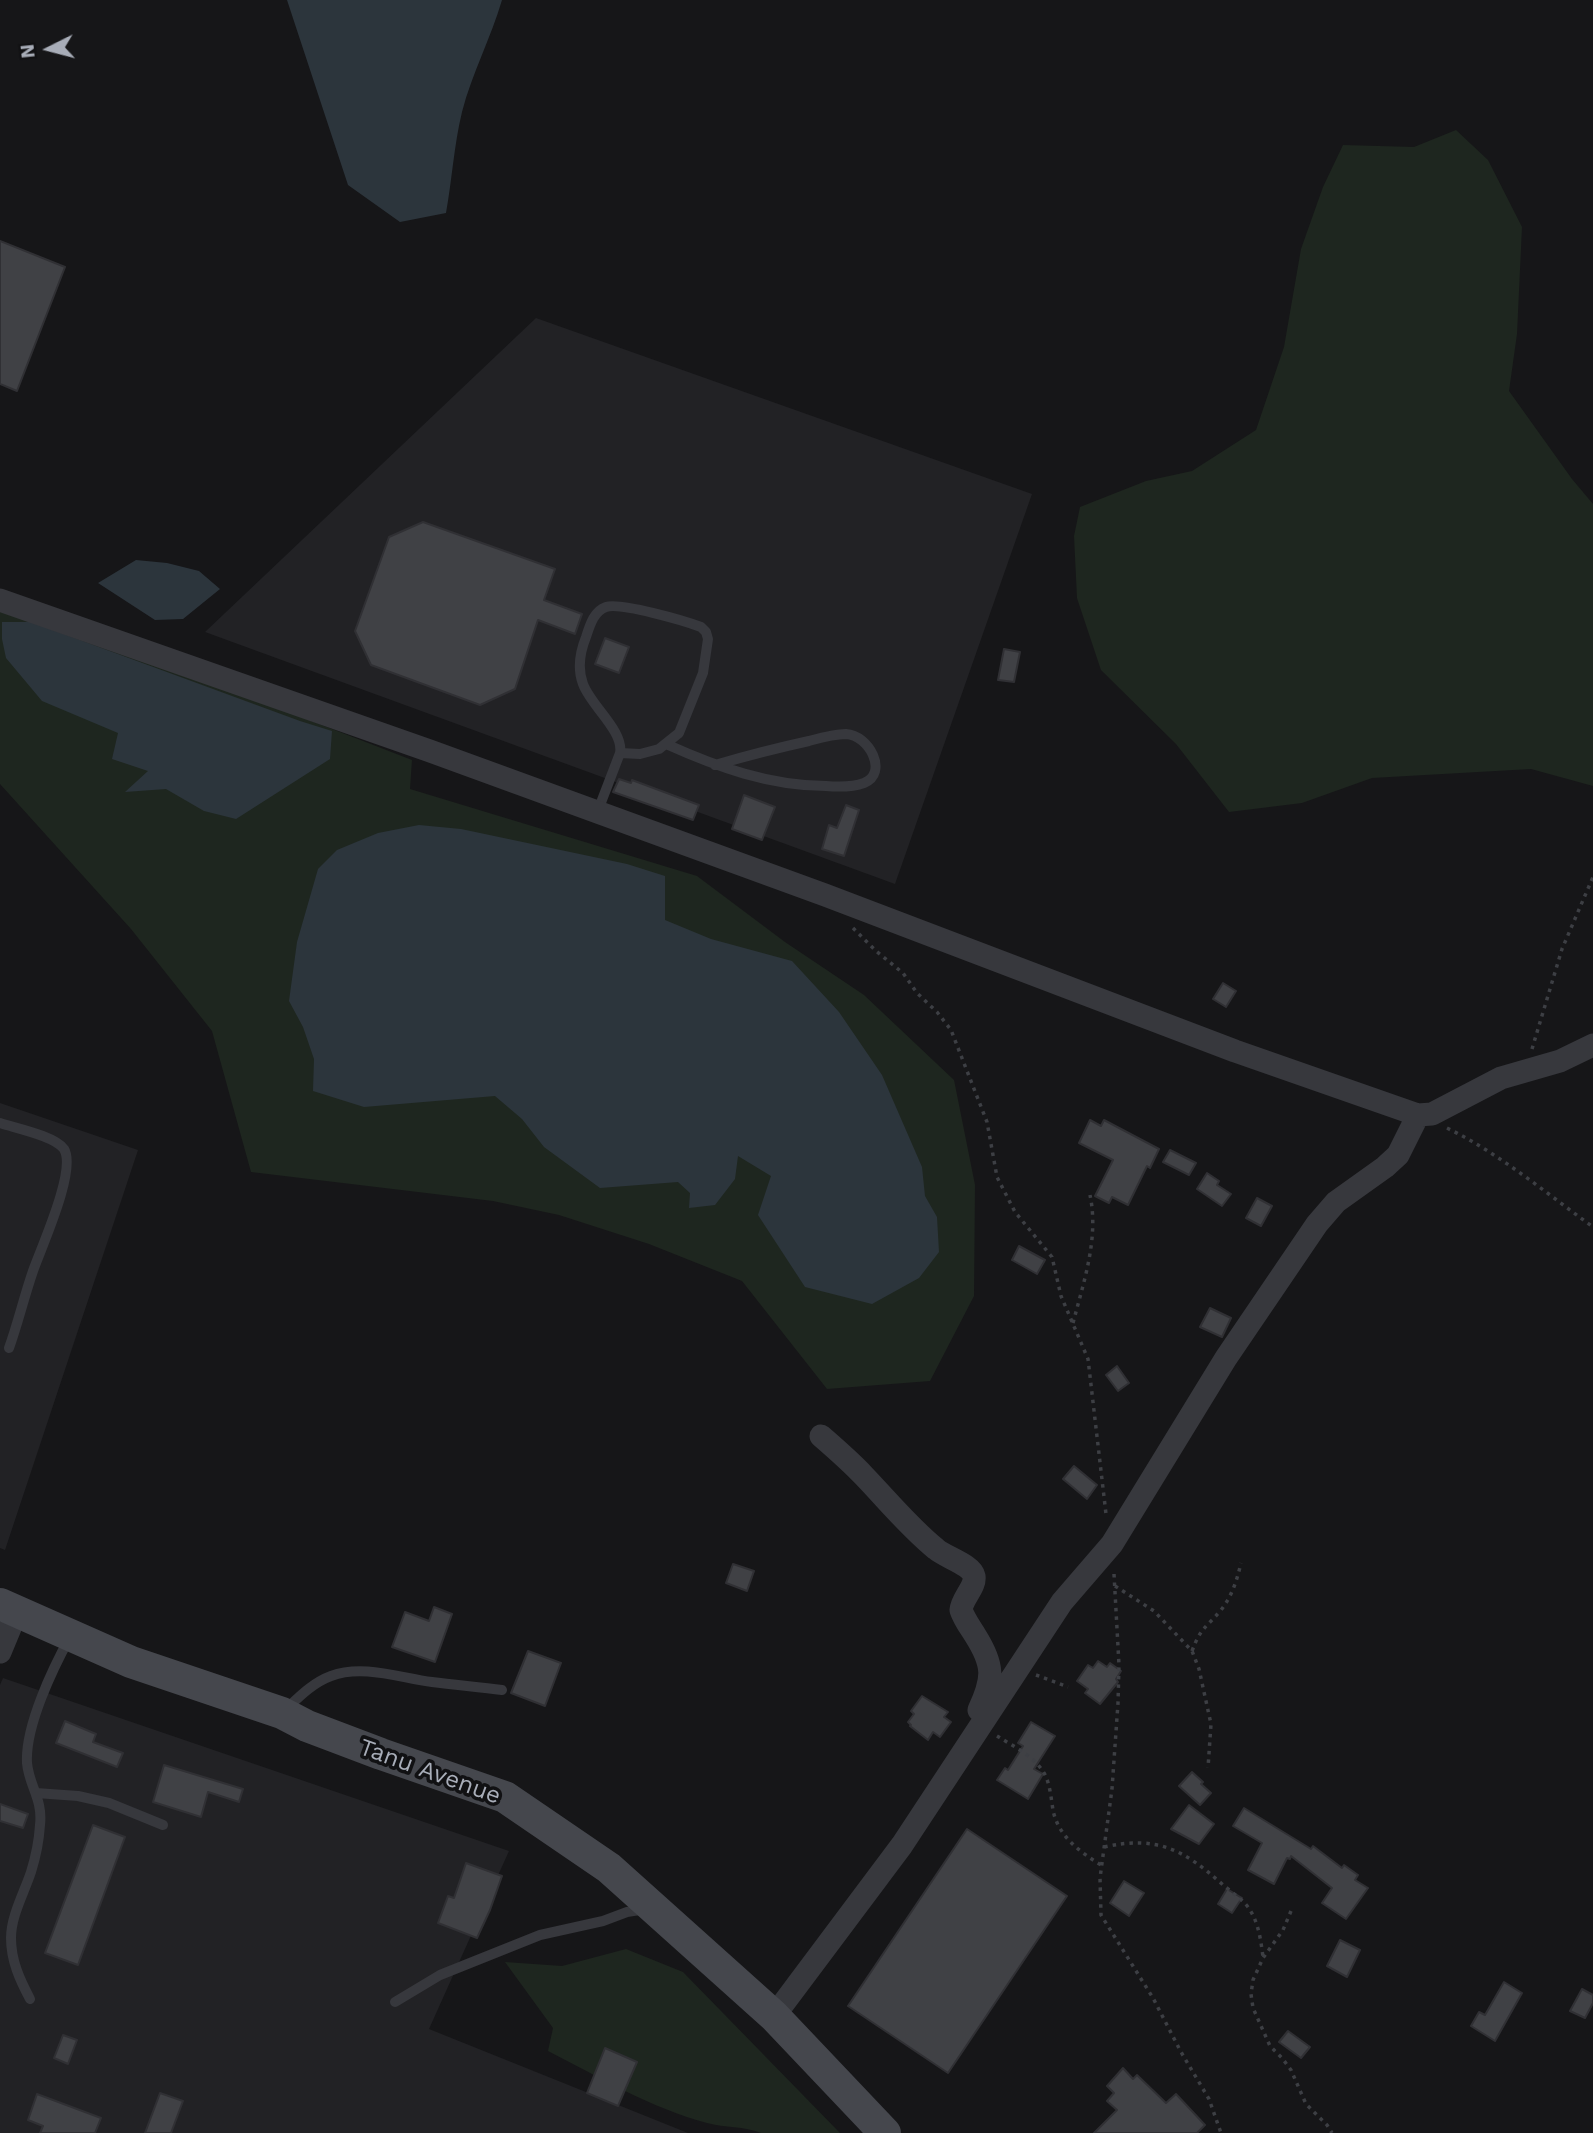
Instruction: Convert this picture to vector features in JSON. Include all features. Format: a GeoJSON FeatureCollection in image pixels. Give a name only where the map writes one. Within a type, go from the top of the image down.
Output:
{"type":"FeatureCollection","features":[{"type":"Feature","properties":{"kind":"street"},"geometry":{"type":"LineString","coordinates":[[0,600],[825,895],[1235,1051],[1424,1114]]}},
{"type":"Feature","properties":{"kind":"street"},"geometry":{"type":"LineString","coordinates":[[774,2016],[872,1887],[1062,1602],[1112,1544],[1226,1358],[1317,1223],[1336,1202],[1398,1155],[1424,1114],[1501,1078],[1560,1061],[1593,1045]]}},
{"type":"Feature","properties":{"kind":"street"},"geometry":{"type":"LineString","coordinates":[[821,1436],[862,1473],[929,1544],[940,1553],[968,1566],[973,1573],[973,1583],[961,1610],[988,1658],[991,1674],[989,1687],[979,1711],[977,1731]]}},
{"type":"Feature","properties":{"kind":"street"},"geometry":{"type":"LineString","coordinates":[[0,1652],[8,1608]]}},
{"type":"Feature","properties":{"kind":"street","name":"Tanu Avenue"},"geometry":{"type":"LineString","coordinates":[[8,1608],[131,1662],[282,1713],[307,1726],[381,1754],[505,1797],[609,1868],[774,2016],[885,2133]]}},
{"type":"Feature","properties":{"kind":"lane"},"geometry":{"type":"LineString","coordinates":[[597,813],[621,745],[618,735],[583,685],[580,671],[584,640],[595,614],[606,607],[621,606],[701,627],[706,632],[708,652],[682,728],[666,744],[649,752],[620,753]]}},
{"type":"Feature","properties":{"kind":"lane"},"geometry":{"type":"LineString","coordinates":[[666,744],[715,765],[746,775],[802,786],[834,787],[866,782],[874,773],[875,762],[872,751],[864,741],[845,734],[768,750],[715,765]]}},
{"type":"Feature","properties":{"kind":"lane"},"geometry":{"type":"LineString","coordinates":[[0,1123],[58,1143],[65,1151],[68,1161],[56,1211],[33,1271],[9,1348]]}},
{"type":"Feature","properties":{"kind":"lane"},"geometry":{"type":"LineString","coordinates":[[30,1999],[15,1965],[11,1936],[37,1852],[41,1809],[28,1771],[28,1746],[47,1683],[71,1634]]}},
{"type":"Feature","properties":{"kind":"lane"},"geometry":{"type":"LineString","coordinates":[[282,1713],[309,1688],[326,1678],[354,1672],[381,1673],[421,1681],[502,1690]]}},
{"type":"Feature","properties":{"kind":"lane"},"geometry":{"type":"LineString","coordinates":[[36,1793],[78,1796],[109,1803],[163,1825]]}},
{"type":"Feature","properties":{"kind":"lane"},"geometry":{"type":"LineString","coordinates":[[395,2002],[440,1975],[540,1935],[603,1921],[627,1912],[654,1908]]}},
{"type":"Feature","properties":{"kind":"path"},"geometry":{"type":"LineString","coordinates":[[1526,1070],[1562,949],[1593,877]]}},
{"type":"Feature","properties":{"kind":"path"},"geometry":{"type":"LineString","coordinates":[[825,895],[838,915],[903,973],[917,993],[951,1030],[987,1122],[996,1177],[1015,1213],[1052,1257],[1061,1296],[1086,1352],[1102,1490],[1112,1544],[1119,1665],[1112,1789],[1100,1889],[1101,1915],[1153,1998],[1209,2099],[1222,2133]]}},
{"type":"Feature","properties":{"kind":"path"},"geometry":{"type":"LineString","coordinates":[[1424,1114],[1496,1156],[1593,1227]]}},
{"type":"Feature","properties":{"kind":"path"},"geometry":{"type":"LineString","coordinates":[[1073,1323],[1093,1242],[1094,1223],[1090,1195]]}},
{"type":"Feature","properties":{"kind":"path"},"geometry":{"type":"LineString","coordinates":[[1192,1651],[1199,1633],[1227,1601],[1237,1580],[1241,1563]]}},
{"type":"Feature","properties":{"kind":"path"},"geometry":{"type":"LineString","coordinates":[[1115,1586],[1154,1611],[1192,1651],[1199,1669],[1211,1724],[1208,1768]]}},
{"type":"Feature","properties":{"kind":"path"},"geometry":{"type":"LineString","coordinates":[[1018,1668],[1068,1687]]}},
{"type":"Feature","properties":{"kind":"path"},"geometry":{"type":"LineString","coordinates":[[977,1731],[1038,1765],[1045,1775],[1053,1813],[1060,1829],[1078,1849],[1102,1866]]}},
{"type":"Feature","properties":{"kind":"path"},"geometry":{"type":"LineString","coordinates":[[1104,1847],[1136,1842],[1164,1846],[1186,1855],[1248,1907],[1255,1922],[1263,1958]]}},
{"type":"Feature","properties":{"kind":"path"},"geometry":{"type":"LineString","coordinates":[[1291,1911],[1283,1930],[1263,1958],[1253,1980],[1253,2008],[1270,2046],[1291,2070],[1306,2104],[1332,2133]]}},
{"type":"Feature","properties":{"kind":"shaded area"},"geometry":{"type":"Polygon","coordinates":[[[287,0],[502,0],[462,112],[446,213],[400,222],[348,185],[287,0]]]}},
{"type":"Feature","properties":{"kind":"shaded area"},"geometry":{"type":"Polygon","coordinates":[[[1456,130],[1488,160],[1522,227],[1517,334],[1509,391],[1593,504],[1593,786],[1531,769],[1372,778],[1302,803],[1229,812],[1176,744],[1101,670],[1077,598],[1074,536],[1080,507],[1146,481],[1192,471],[1256,430],[1284,347],[1301,249],[1323,187],[1343,145],[1414,147],[1456,130]]]}},
{"type":"Feature","properties":{"kind":"shaded area"},"geometry":{"type":"Polygon","coordinates":[[[536,318],[1032,494],[895,884],[205,632],[536,318]]]}},
{"type":"Feature","properties":{"kind":"shaded area"},"geometry":{"type":"Polygon","coordinates":[[[136,560],[167,563],[199,571],[220,589],[183,619],[155,620],[98,583],[136,560]]]}},
{"type":"Feature","properties":{"kind":"shaded area"},"geometry":{"type":"Polygon","coordinates":[[[15,606],[412,760],[410,789],[697,876],[785,942],[864,995],[954,1080],[975,1185],[974,1296],[930,1381],[827,1389],[742,1281],[649,1244],[559,1215],[493,1201],[251,1172],[212,1031],[131,929],[0,784],[0,610],[15,606]]]}},
{"type":"Feature","properties":{"kind":"shaded area"},"geometry":{"type":"Polygon","coordinates":[[[2,622],[31,622],[332,731],[330,759],[236,819],[204,811],[166,789],[125,792],[148,771],[112,759],[118,733],[42,701],[6,658],[2,622]]]}},
{"type":"Feature","properties":{"kind":"shaded area"},"geometry":{"type":"Polygon","coordinates":[[[419,825],[461,829],[627,864],[665,876],[665,920],[711,939],[792,961],[839,1012],[882,1075],[922,1167],[925,1196],[937,1217],[939,1252],[919,1278],[872,1304],[805,1287],[758,1215],[771,1176],[738,1156],[735,1179],[715,1205],[689,1208],[690,1193],[678,1182],[600,1188],[544,1147],[522,1119],[495,1096],[364,1107],[313,1091],[314,1059],[303,1027],[289,1001],[297,942],[318,869],[337,850],[378,833],[419,825]]]}},
{"type":"Feature","properties":{"kind":"shaded area"},"geometry":{"type":"Polygon","coordinates":[[[0,1103],[138,1150],[5,1550],[0,1548],[0,1103]]]}},
{"type":"Feature","properties":{"kind":"shaded area"},"geometry":{"type":"Polygon","coordinates":[[[3,1678],[509,1851],[429,2029],[688,2133],[0,2133],[0,1685],[3,1678]]]}},
{"type":"Feature","properties":{"kind":"shaded area"},"geometry":{"type":"Polygon","coordinates":[[[626,1949],[683,1972],[840,2133],[761,2133],[707,2123],[646,2100],[548,2051],[553,2028],[505,1962],[562,1966],[626,1949]]]}},
{"type":"Feature","properties":{"kind":"building"},"geometry":{"type":"Polygon","coordinates":[[[0,241],[65,267],[17,391],[0,384],[0,241]]]}},
{"type":"Feature","properties":{"kind":"building"},"geometry":{"type":"Polygon","coordinates":[[[423,522],[555,569],[544,600],[582,614],[575,634],[538,620],[515,689],[480,705],[371,665],[355,631],[389,537],[423,522]]]}},
{"type":"Feature","properties":{"kind":"building"},"geometry":{"type":"Polygon","coordinates":[[[605,638],[629,647],[619,673],[595,664],[605,638]]]}},
{"type":"Feature","properties":{"kind":"building"},"geometry":{"type":"Polygon","coordinates":[[[1004,649],[1020,652],[1014,682],[998,680],[1004,649]]]}},
{"type":"Feature","properties":{"kind":"building"},"geometry":{"type":"Polygon","coordinates":[[[619,779],[631,783],[632,780],[699,805],[693,820],[613,792],[619,779]]]}},
{"type":"Feature","properties":{"kind":"building"},"geometry":{"type":"Polygon","coordinates":[[[744,795],[775,807],[762,840],[732,829],[744,795]]]}},
{"type":"Feature","properties":{"kind":"building"},"geometry":{"type":"Polygon","coordinates":[[[846,805],[859,810],[844,856],[822,849],[829,825],[837,828],[846,805]]]}},
{"type":"Feature","properties":{"kind":"building"},"geometry":{"type":"Polygon","coordinates":[[[1223,983],[1236,991],[1226,1007],[1213,999],[1223,983]]]}},
{"type":"Feature","properties":{"kind":"building"},"geometry":{"type":"Polygon","coordinates":[[[1090,1120],[1101,1126],[1104,1120],[1159,1149],[1150,1168],[1147,1166],[1128,1205],[1112,1197],[1109,1203],[1095,1196],[1113,1160],[1079,1143],[1090,1120]]]}},
{"type":"Feature","properties":{"kind":"building"},"geometry":{"type":"Polygon","coordinates":[[[1170,1150],[1196,1163],[1189,1175],[1163,1162],[1170,1150]]]}},
{"type":"Feature","properties":{"kind":"building"},"geometry":{"type":"Polygon","coordinates":[[[1207,1173],[1219,1181],[1217,1185],[1231,1194],[1222,1206],[1197,1189],[1207,1173]]]}},
{"type":"Feature","properties":{"kind":"building"},"geometry":{"type":"Polygon","coordinates":[[[1257,1198],[1272,1206],[1261,1226],[1246,1218],[1257,1198]]]}},
{"type":"Feature","properties":{"kind":"building"},"geometry":{"type":"Polygon","coordinates":[[[1019,1246],[1045,1260],[1037,1274],[1012,1260],[1019,1246]]]}},
{"type":"Feature","properties":{"kind":"building"},"geometry":{"type":"Polygon","coordinates":[[[1210,1308],[1231,1318],[1222,1337],[1200,1327],[1210,1308]]]}},
{"type":"Feature","properties":{"kind":"building"},"geometry":{"type":"Polygon","coordinates":[[[1117,1366],[1129,1383],[1118,1391],[1106,1375],[1117,1366]]]}},
{"type":"Feature","properties":{"kind":"building"},"geometry":{"type":"Polygon","coordinates":[[[1074,1466],[1097,1485],[1087,1499],[1063,1479],[1074,1466]]]}},
{"type":"Feature","properties":{"kind":"building"},"geometry":{"type":"Polygon","coordinates":[[[733,1564],[754,1571],[747,1591],[726,1583],[733,1564]]]}},
{"type":"Feature","properties":{"kind":"building"},"geometry":{"type":"Polygon","coordinates":[[[434,1607],[452,1614],[435,1662],[392,1647],[405,1612],[429,1621],[434,1607]]]}},
{"type":"Feature","properties":{"kind":"building"},"geometry":{"type":"Polygon","coordinates":[[[528,1651],[561,1663],[545,1706],[511,1693],[528,1651]]]}},
{"type":"Feature","properties":{"kind":"building"},"geometry":{"type":"Polygon","coordinates":[[[1098,1661],[1107,1667],[1110,1663],[1121,1671],[1116,1679],[1118,1682],[1100,1704],[1085,1693],[1088,1689],[1077,1681],[1088,1665],[1093,1668],[1098,1661]]]}},
{"type":"Feature","properties":{"kind":"building"},"geometry":{"type":"Polygon","coordinates":[[[922,1696],[948,1712],[944,1717],[951,1722],[940,1737],[933,1732],[928,1740],[908,1722],[914,1714],[911,1711],[922,1696]]]}},
{"type":"Feature","properties":{"kind":"building"},"geometry":{"type":"Polygon","coordinates":[[[65,1721],[96,1734],[93,1742],[123,1753],[117,1767],[56,1743],[65,1721]]]}},
{"type":"Feature","properties":{"kind":"building"},"geometry":{"type":"Polygon","coordinates":[[[1031,1722],[1055,1736],[1034,1769],[1043,1774],[1028,1799],[997,1780],[1005,1768],[1008,1770],[1023,1746],[1018,1743],[1031,1722]]]}},
{"type":"Feature","properties":{"kind":"building"},"geometry":{"type":"Polygon","coordinates":[[[164,1765],[243,1789],[239,1802],[208,1792],[201,1817],[153,1802],[164,1765]]]}},
{"type":"Feature","properties":{"kind":"building"},"geometry":{"type":"Polygon","coordinates":[[[1192,1772],[1211,1793],[1200,1805],[1179,1786],[1192,1772]]]}},
{"type":"Feature","properties":{"kind":"building"},"geometry":{"type":"Polygon","coordinates":[[[0,1804],[28,1814],[23,1828],[0,1821],[0,1804]]]}},
{"type":"Feature","properties":{"kind":"building"},"geometry":{"type":"Polygon","coordinates":[[[1189,1805],[1214,1824],[1199,1844],[1171,1829],[1189,1805]]]}},
{"type":"Feature","properties":{"kind":"building"},"geometry":{"type":"Polygon","coordinates":[[[1244,1808],[1311,1849],[1313,1846],[1342,1868],[1344,1865],[1358,1875],[1355,1880],[1368,1888],[1346,1919],[1322,1903],[1332,1888],[1291,1856],[1290,1859],[1287,1858],[1274,1884],[1248,1870],[1262,1843],[1233,1826],[1244,1808]]]}},
{"type":"Feature","properties":{"kind":"building"},"geometry":{"type":"Polygon","coordinates":[[[93,1825],[125,1837],[78,1965],[45,1953],[93,1825]]]}},
{"type":"Feature","properties":{"kind":"building"},"geometry":{"type":"Polygon","coordinates":[[[967,1829],[1067,1896],[948,2073],[848,2006],[967,1829]]]}},
{"type":"Feature","properties":{"kind":"building"},"geometry":{"type":"Polygon","coordinates":[[[466,1863],[502,1876],[477,1938],[438,1923],[448,1896],[454,1898],[466,1863]]]}},
{"type":"Feature","properties":{"kind":"building"},"geometry":{"type":"Polygon","coordinates":[[[1124,1881],[1144,1893],[1129,1916],[1110,1903],[1124,1881]]]}},
{"type":"Feature","properties":{"kind":"building"},"geometry":{"type":"Polygon","coordinates":[[[1227,1889],[1242,1898],[1232,1913],[1218,1904],[1227,1889]]]}},
{"type":"Feature","properties":{"kind":"building"},"geometry":{"type":"Polygon","coordinates":[[[1340,1940],[1360,1950],[1347,1977],[1327,1966],[1340,1940]]]}},
{"type":"Feature","properties":{"kind":"building"},"geometry":{"type":"Polygon","coordinates":[[[1504,1982],[1522,1993],[1495,2041],[1471,2026],[1479,2012],[1485,2015],[1504,1982]]]}},
{"type":"Feature","properties":{"kind":"building"},"geometry":{"type":"Polygon","coordinates":[[[1582,1989],[1593,1995],[1593,2003],[1585,2018],[1570,2011],[1582,1989]]]}},
{"type":"Feature","properties":{"kind":"building"},"geometry":{"type":"Polygon","coordinates":[[[1288,2031],[1310,2047],[1301,2058],[1279,2042],[1288,2031]]]}},
{"type":"Feature","properties":{"kind":"building"},"geometry":{"type":"Polygon","coordinates":[[[63,2035],[77,2040],[68,2064],[54,2058],[63,2035]]]}},
{"type":"Feature","properties":{"kind":"building"},"geometry":{"type":"Polygon","coordinates":[[[605,2048],[637,2062],[618,2106],[587,2093],[605,2048]]]}},
{"type":"Feature","properties":{"kind":"building"},"geometry":{"type":"Polygon","coordinates":[[[1123,2068],[1133,2079],[1137,2075],[1166,2103],[1176,2094],[1205,2125],[1197,2133],[1094,2133],[1117,2110],[1107,2101],[1114,2093],[1107,2086],[1123,2068]]]}},
{"type":"Feature","properties":{"kind":"building"},"geometry":{"type":"Polygon","coordinates":[[[160,2093],[183,2101],[171,2133],[145,2133],[160,2093]]]}},
{"type":"Feature","properties":{"kind":"building"},"geometry":{"type":"Polygon","coordinates":[[[37,2094],[101,2118],[95,2133],[40,2133],[43,2126],[28,2120],[37,2094]]]}}]}
